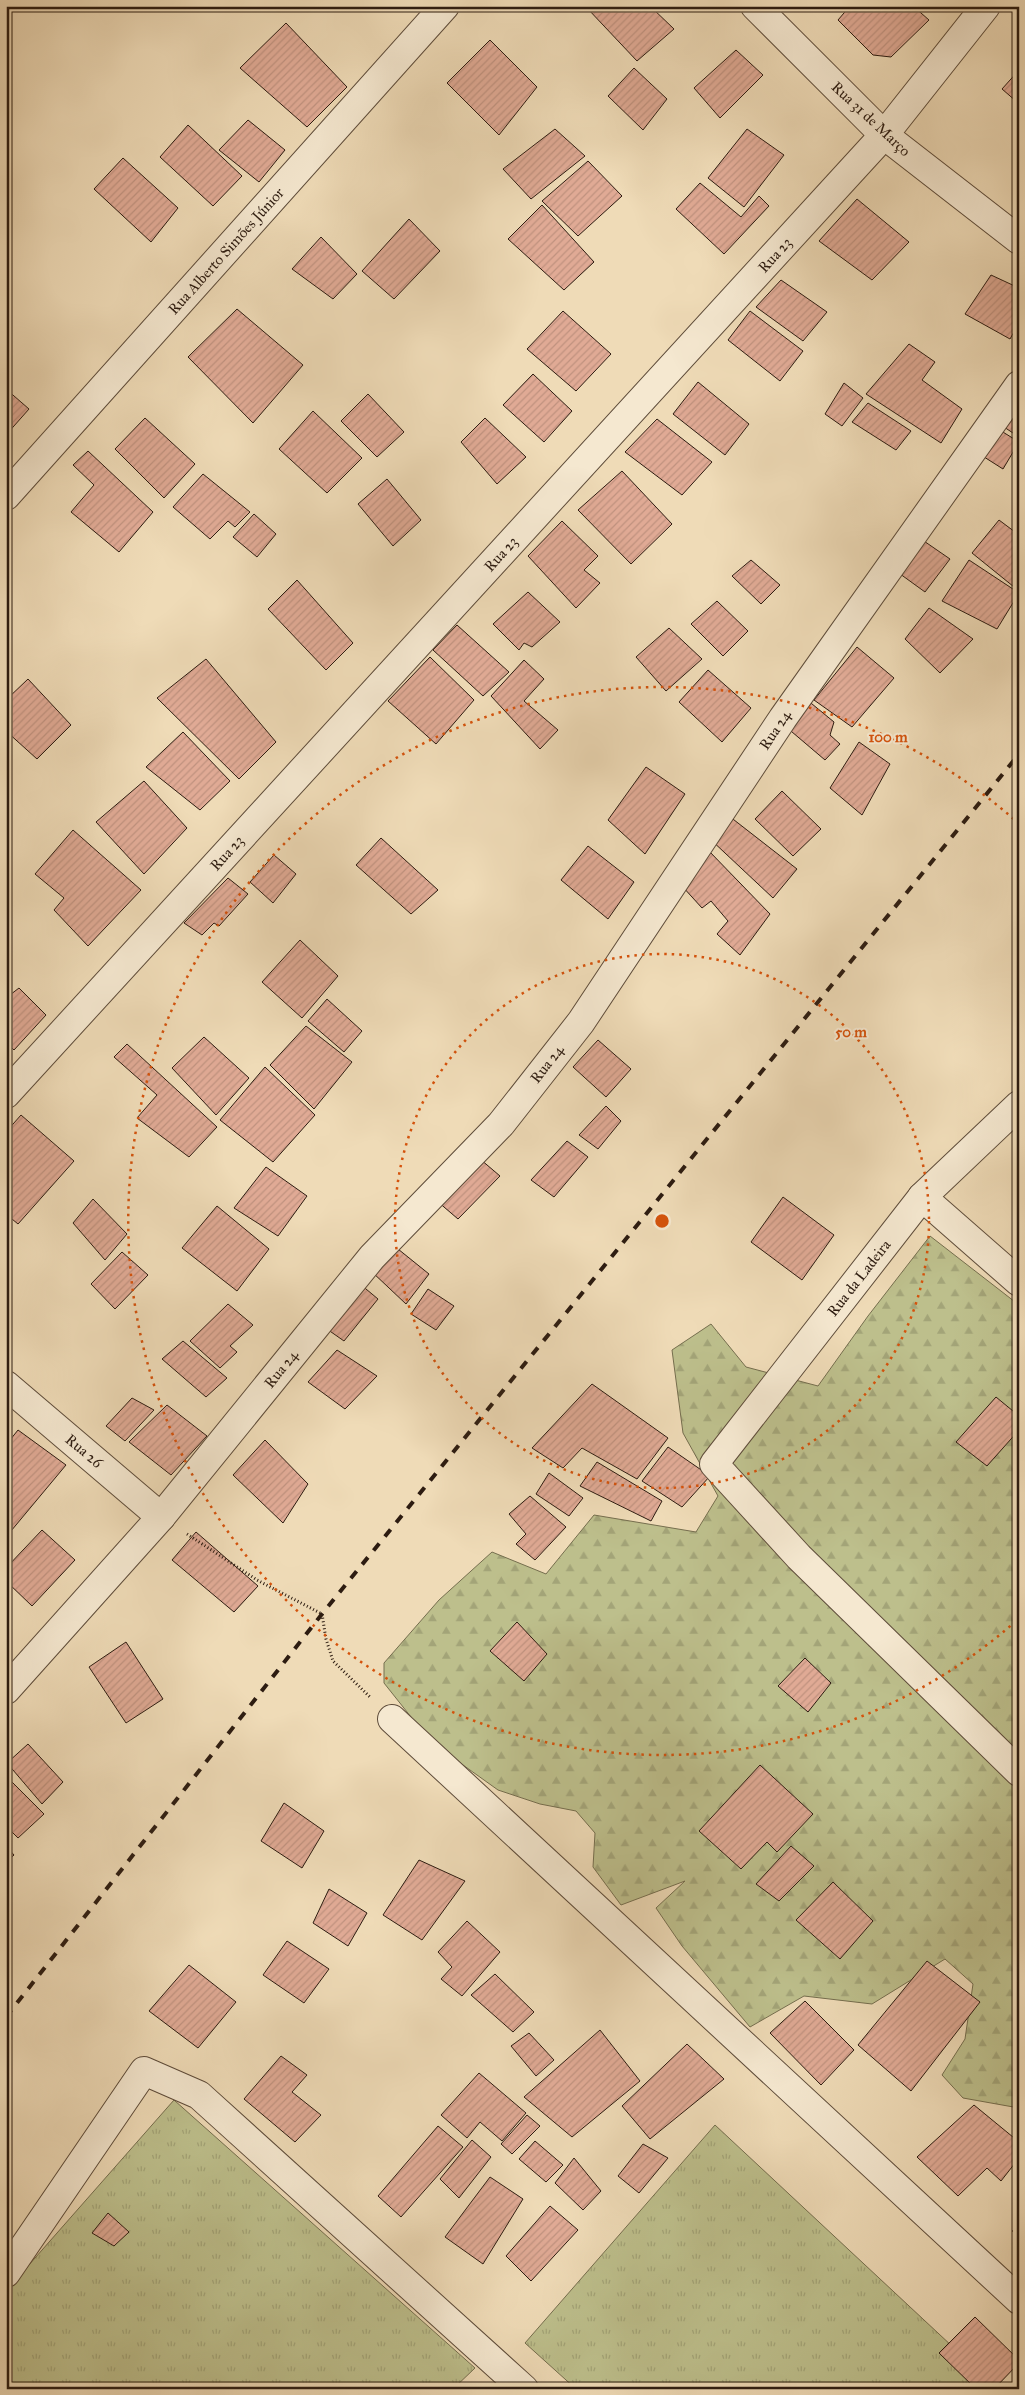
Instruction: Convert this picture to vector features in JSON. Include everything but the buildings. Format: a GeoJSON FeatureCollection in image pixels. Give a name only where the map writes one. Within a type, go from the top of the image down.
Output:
{"type":"FeatureCollection","features":[{"type":"Feature","properties":{"kind":"street","name":"Rua Alberto Simões Júnior"},"geometry":{"type":"LineString","coordinates":[[6,496],[445,6]]}},
{"type":"Feature","properties":{"kind":"street","name":"Rua 31 de Março"},"geometry":{"type":"LineString","coordinates":[[755,6],[884,136],[1019,240]]}},
{"type":"Feature","properties":{"kind":"street","name":"Rua 23"},"geometry":{"type":"LineString","coordinates":[[6,1094],[884,136],[986,6]]}},
{"type":"Feature","properties":{"kind":"street","name":"Rua 24"},"geometry":{"type":"LineString","coordinates":[[6,1690],[161,1517],[372,1257],[501,1124],[581,1022],[783,718],[1019,385]]}},
{"type":"Feature","properties":{"kind":"street","name":"Rua da Ladeira"},"geometry":{"type":"LineString","coordinates":[[1019,1105],[922,1198],[714,1464],[799,1557],[1019,1772]]}},
{"type":"Feature","properties":{"kind":"street"},"geometry":{"type":"LineString","coordinates":[[922,1198],[1019,1282]]}},
{"type":"Feature","properties":{"kind":"street","name":"Rua 26"},"geometry":{"type":"LineString","coordinates":[[6,1385],[161,1517]]}},
{"type":"Feature","properties":{"kind":"street"},"geometry":{"type":"LineString","coordinates":[[392,1719],[1019,2300]]}},
{"type":"Feature","properties":{"kind":"street"},"geometry":{"type":"LineString","coordinates":[[6,2273],[144,2071],[199,2095],[524,2389]]}},
{"type":"Feature","properties":{"kind":"path"},"geometry":{"type":"LineString","coordinates":[[161,1517],[257,1580],[322,1614],[326,1639],[333,1661],[392,1719]]}},
{"type":"Feature","properties":{"kind":"green space"},"geometry":{"type":"Polygon","coordinates":[[[930,1236],[1019,1305],[1019,2108],[963,2098],[942,2075],[965,2039],[973,1984],[945,1959],[872,2004],[804,1996],[750,2027],[682,1946],[656,1908],[685,1881],[621,1905],[593,1867],[595,1833],[576,1811],[540,1804],[498,1790],[456,1760],[415,1722],[384,1683],[384,1663],[439,1600],[492,1552],[546,1574],[594,1515],[696,1532],[718,1496],[683,1433],[672,1350],[711,1324],[746,1367],[818,1386],[868,1316],[930,1236]]]}},
{"type":"Feature","properties":{"kind":"green space"},"geometry":{"type":"Polygon","coordinates":[[[174,2100],[475,2368],[453,2389],[6,2389],[6,2291],[174,2100]]]}},
{"type":"Feature","properties":{"kind":"green space"},"geometry":{"type":"Polygon","coordinates":[[[715,2125],[998,2389],[576,2389],[525,2343],[715,2125]]]}},
{"type":"Feature","properties":{"kind":"railway"},"geometry":{"type":"LineString","coordinates":[[6,2017],[322,1614],[1019,754]]}}]}
